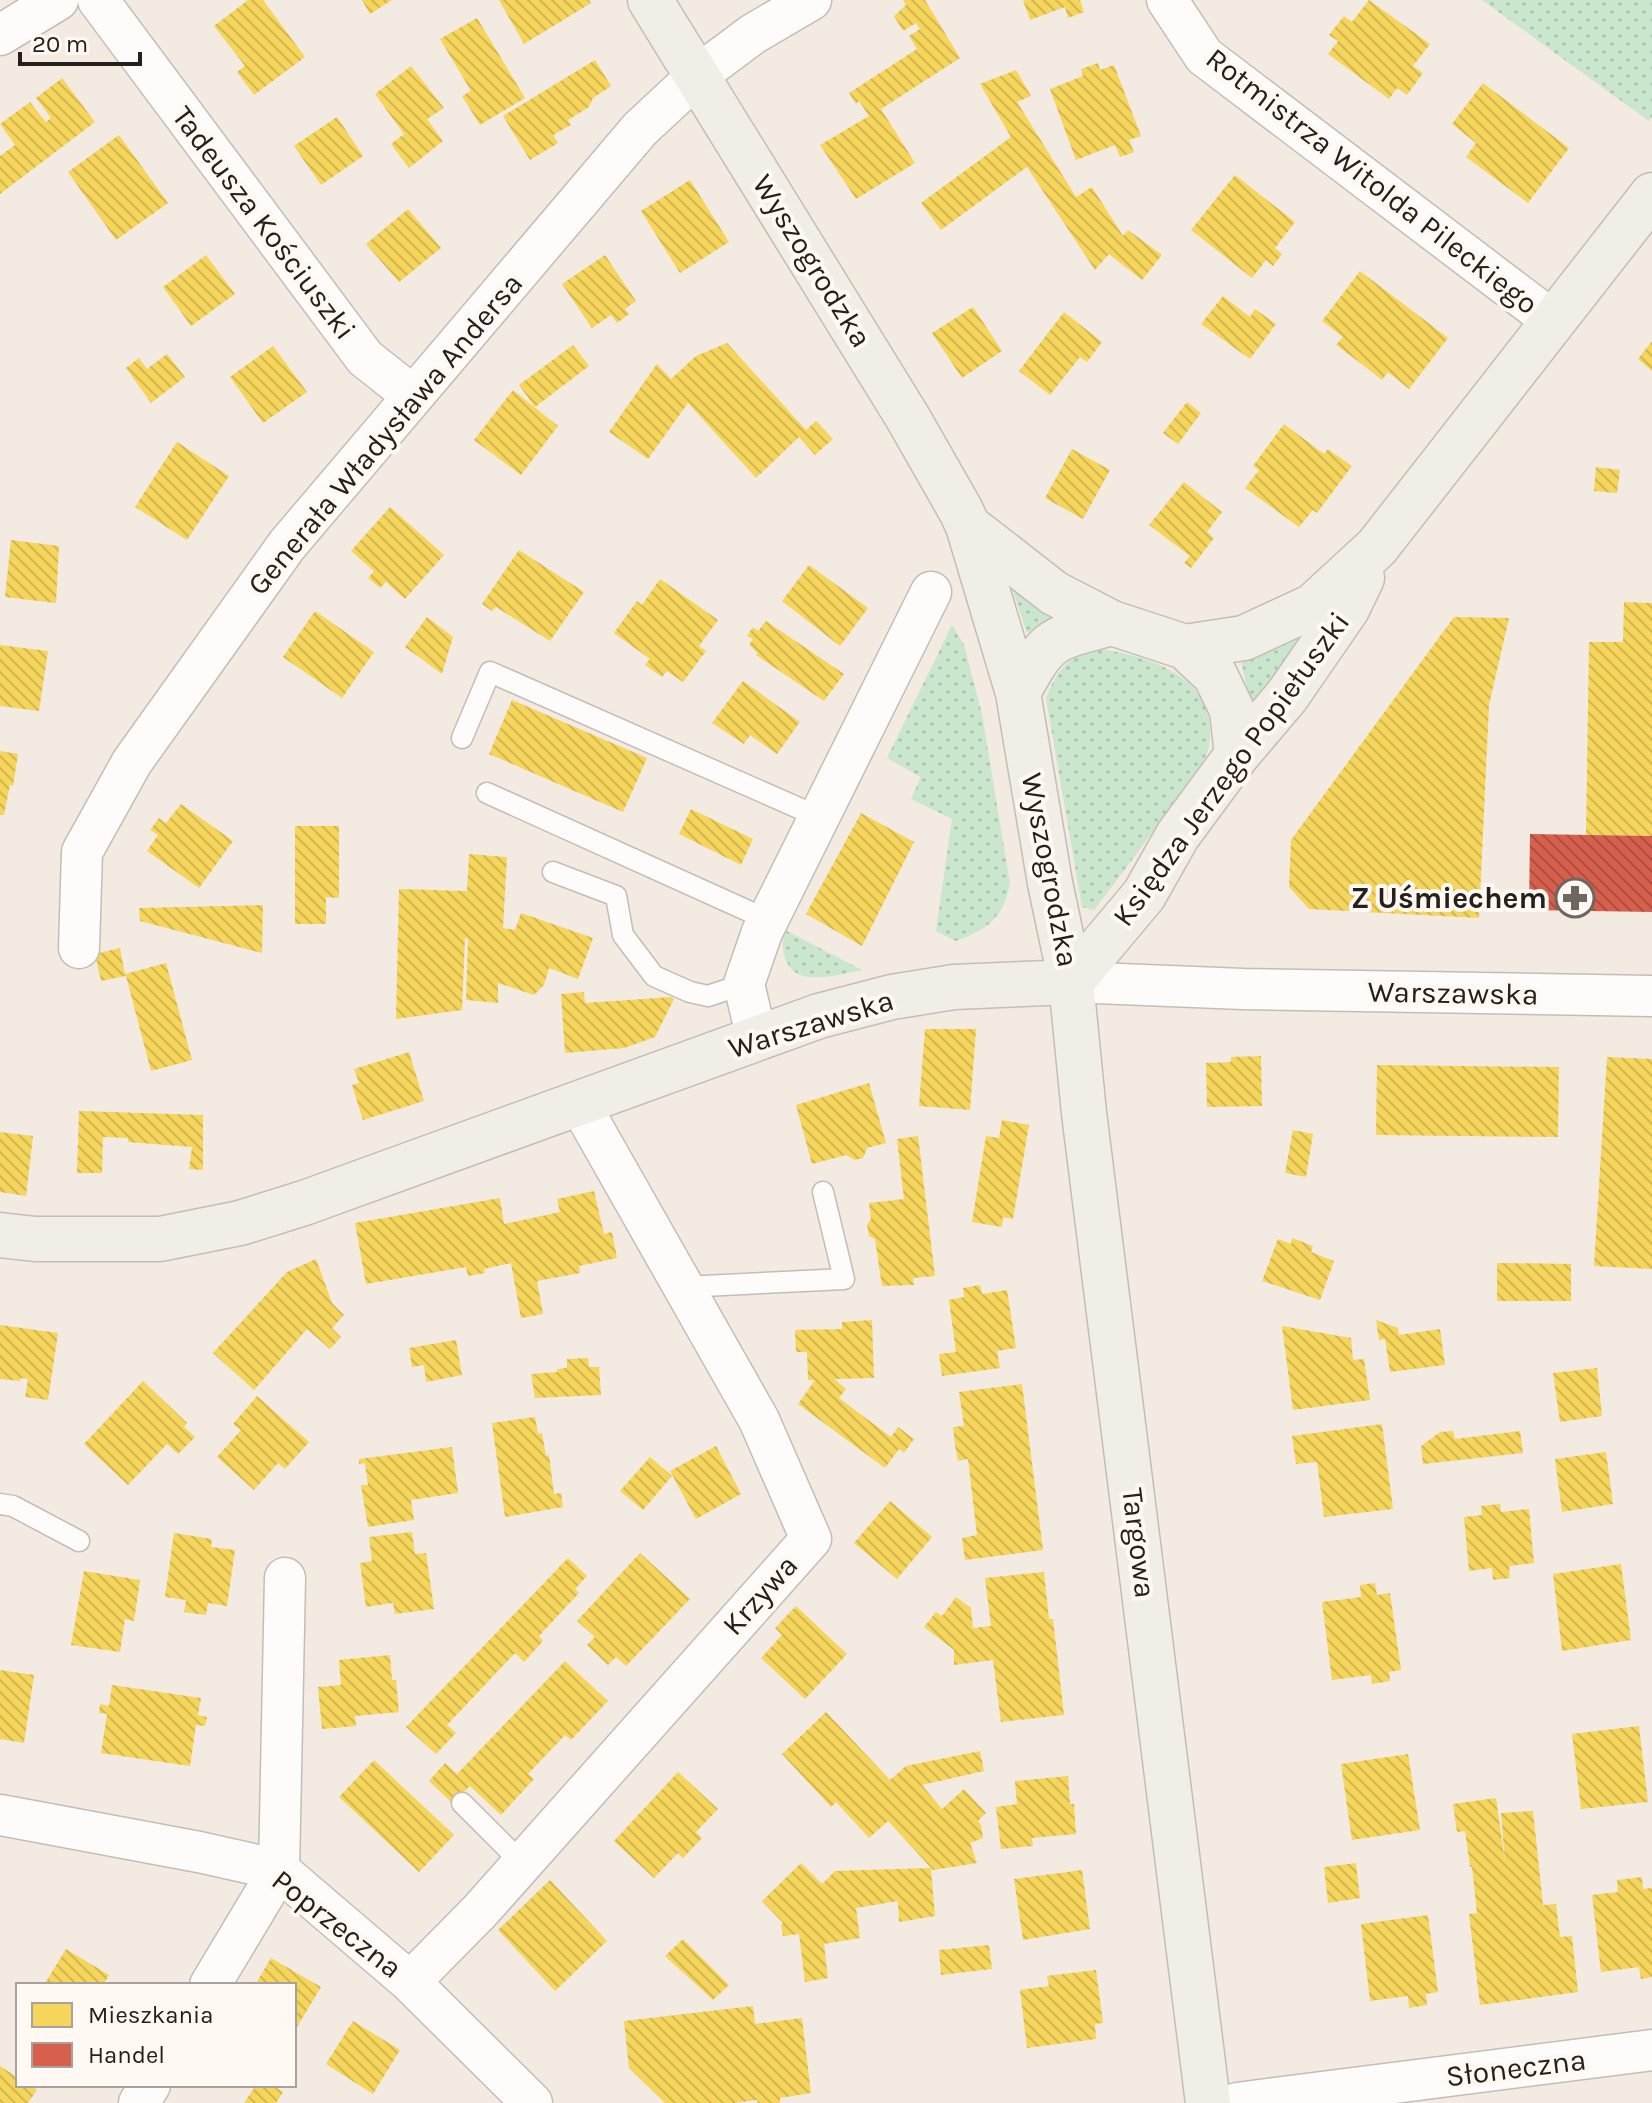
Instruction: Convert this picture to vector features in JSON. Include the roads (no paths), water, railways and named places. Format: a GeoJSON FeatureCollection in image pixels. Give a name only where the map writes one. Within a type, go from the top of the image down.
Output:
{"type":"FeatureCollection","features":[{"type":"Feature","properties":{"kind":"main road","name":"Wyszogrodzka"},"geometry":{"type":"LineString","coordinates":[[650,0],[908,418],[968,526],[1018,693],[1050,883],[1071,982]]}},
{"type":"Feature","properties":{"kind":"main road","name":"Księdza Jerzego Popiełuszki"},"geometry":{"type":"LineString","coordinates":[[1185,647],[1244,638],[1313,606],[1377,547],[1553,321],[1646,214]]}},
{"type":"Feature","properties":{"kind":"main road","name":"Wyszogrodzka"},"geometry":{"type":"LineString","coordinates":[[968,526],[1054,593],[1112,623],[1185,647]]}},
{"type":"Feature","properties":{"kind":"main road","name":"Księdza Jerzego Popiełuszki"},"geometry":{"type":"LineString","coordinates":[[1071,982],[1144,895],[1178,835],[1237,755],[1287,696],[1347,609],[1377,547]]}},
{"type":"Feature","properties":{"kind":"main road"},"geometry":{"type":"LineString","coordinates":[[1018,693],[1037,658],[1058,637],[1112,623]]}},
{"type":"Feature","properties":{"kind":"main road"},"geometry":{"type":"LineString","coordinates":[[1185,647],[1215,675],[1232,710],[1237,755]]}},
{"type":"Feature","properties":{"kind":"main road","name":"Warszawska"},"geometry":{"type":"LineString","coordinates":[[0,1235],[35,1239],[160,1239],[240,1223],[304,1203],[819,1016],[892,997],[980,984],[1071,982]]}},
{"type":"Feature","properties":{"kind":"main road","name":"Targowa"},"geometry":{"type":"LineString","coordinates":[[1071,982],[1086,1128],[1208,2103]]}},
{"type":"Feature","properties":{"kind":"street"},"geometry":{"type":"LineString","coordinates":[[0,35],[58,0]]}},
{"type":"Feature","properties":{"kind":"street","name":"Tadeusza Kościuszki"},"geometry":{"type":"LineString","coordinates":[[98,0],[365,358],[413,396]]}},
{"type":"Feature","properties":{"kind":"street","name":"Generała Władysława Andersa"},"geometry":{"type":"LineString","coordinates":[[79,948],[82,852],[132,762],[287,545],[640,129],[698,75],[753,34],[811,0]]}},
{"type":"Feature","properties":{"kind":"street","name":"Rotmistrza Witolda Pileckiego"},"geometry":{"type":"LineString","coordinates":[[1167,0],[1204,56],[1553,321]]}},
{"type":"Feature","properties":{"kind":"street"},"geometry":{"type":"LineString","coordinates":[[757,1039],[744,984],[768,920],[931,592]]}},
{"type":"Feature","properties":{"kind":"street","name":"Warszawska"},"geometry":{"type":"LineString","coordinates":[[1071,982],[1243,989],[1652,996]]}},
{"type":"Feature","properties":{"kind":"street","name":"Krzywa"},"geometry":{"type":"LineString","coordinates":[[410,1982],[522,1863],[811,1539],[759,1420],[579,1103]]}},
{"type":"Feature","properties":{"kind":"street"},"geometry":{"type":"LineString","coordinates":[[211,1983],[279,1870],[285,1578]]}},
{"type":"Feature","properties":{"kind":"street","name":"Poprzeczna"},"geometry":{"type":"LineString","coordinates":[[0,1815],[279,1870],[410,1982],[532,2103]]}},
{"type":"Feature","properties":{"kind":"street","name":"Słoneczna"},"geometry":{"type":"LineString","coordinates":[[1237,2103],[1321,2098],[1652,2050]]}},
{"type":"Feature","properties":{"kind":"lane"},"geometry":{"type":"LineString","coordinates":[[462,738],[490,672],[819,817]]}},
{"type":"Feature","properties":{"kind":"lane"},"geometry":{"type":"LineString","coordinates":[[487,793],[768,920]]}},
{"type":"Feature","properties":{"kind":"lane"},"geometry":{"type":"LineString","coordinates":[[553,872],[616,896],[623,935],[654,976],[690,992],[708,996],[744,984]]}},
{"type":"Feature","properties":{"kind":"lane"},"geometry":{"type":"LineString","coordinates":[[683,1287],[844,1279],[823,1192]]}},
{"type":"Feature","properties":{"kind":"lane"},"geometry":{"type":"LineString","coordinates":[[0,1504],[13,1506],[79,1541]]}},
{"type":"Feature","properties":{"kind":"lane"},"geometry":{"type":"LineString","coordinates":[[462,1803],[522,1863]]}},
{"type":"Feature","properties":{"kind":"place","name":"Z Uśmiechem"},"geometry":{"type":"Point","coordinates":[1575,898]}}]}
